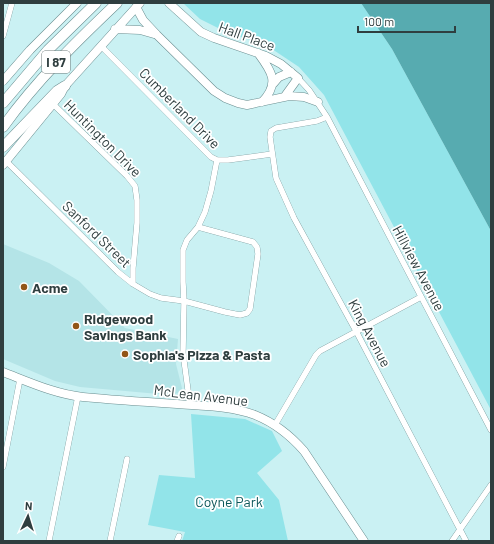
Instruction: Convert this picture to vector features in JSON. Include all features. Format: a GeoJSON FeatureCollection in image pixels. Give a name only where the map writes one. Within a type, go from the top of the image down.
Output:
{"type":"FeatureCollection","features":[{"type":"Feature","properties":{"kind":"highway","name":"I 87"},"geometry":{"type":"LineString","coordinates":[[3,103],[48,50],[96,3]]}},
{"type":"Feature","properties":{"kind":"highway","name":"I 87"},"geometry":{"type":"LineString","coordinates":[[3,127],[47,72],[117,3]]}},
{"type":"Feature","properties":{"kind":"highway"},"geometry":{"type":"LineString","coordinates":[[3,147],[57,91],[65,86]]}},
{"type":"Feature","properties":{"kind":"main road"},"geometry":{"type":"LineString","coordinates":[[3,81],[30,50],[78,3]]}},
{"type":"Feature","properties":{"kind":"main road","name":"Hall Place"},"geometry":{"type":"LineString","coordinates":[[169,3],[207,36],[274,60],[298,78]]}},
{"type":"Feature","properties":{"kind":"main road"},"geometry":{"type":"LineString","coordinates":[[5,163],[61,94],[65,86],[138,5],[143,20],[157,35],[214,91],[225,98],[238,103],[247,104],[285,96],[304,96],[318,102]]}},
{"type":"Feature","properties":{"kind":"main road"},"geometry":{"type":"LineString","coordinates":[[115,29],[140,30],[157,35]]}},
{"type":"Feature","properties":{"kind":"main road"},"geometry":{"type":"LineString","coordinates":[[258,53],[273,78],[270,93],[261,102]]}},
{"type":"Feature","properties":{"kind":"main road"},"geometry":{"type":"LineString","coordinates":[[273,84],[279,77],[291,72]]}},
{"type":"Feature","properties":{"kind":"main road"},"geometry":{"type":"LineString","coordinates":[[285,96],[298,78]]}},
{"type":"Feature","properties":{"kind":"main road","name":"McLean Avenue"},"geometry":{"type":"LineString","coordinates":[[3,372],[53,391],[78,396],[190,405],[256,415],[288,434],[304,451],[364,541]]}},
{"type":"Feature","properties":{"kind":"street"},"geometry":{"type":"LineString","coordinates":[[3,36],[12,3]]}},
{"type":"Feature","properties":{"kind":"street","name":"Cumberland Drive"},"geometry":{"type":"LineString","coordinates":[[101,46],[211,157],[217,160],[205,212],[198,227],[187,240],[183,250],[183,354],[190,405]]}},
{"type":"Feature","properties":{"kind":"street","name":"Hall Place"},"geometry":{"type":"LineString","coordinates":[[298,78],[318,102],[326,117]]}},
{"type":"Feature","properties":{"kind":"street","name":"Huntington Drive"},"geometry":{"type":"LineString","coordinates":[[53,104],[127,176],[135,186],[137,223],[133,268],[134,284]]}},
{"type":"Feature","properties":{"kind":"street","name":"King Avenue"},"geometry":{"type":"LineString","coordinates":[[326,117],[317,121],[276,128],[271,131],[270,137],[276,178],[291,211],[356,331],[466,541]]}},
{"type":"Feature","properties":{"kind":"street","name":"Hillview Avenue"},"geometry":{"type":"LineString","coordinates":[[326,117],[491,430]]}},
{"type":"Feature","properties":{"kind":"street"},"geometry":{"type":"LineString","coordinates":[[217,160],[272,154]]}},
{"type":"Feature","properties":{"kind":"street","name":"Sanford Street"},"geometry":{"type":"LineString","coordinates":[[5,163],[118,272],[150,294],[161,298],[184,301]]}},
{"type":"Feature","properties":{"kind":"street"},"geometry":{"type":"LineString","coordinates":[[184,301],[240,315],[247,313],[250,309],[258,254],[257,247],[254,242],[198,227]]}},
{"type":"Feature","properties":{"kind":"street"},"geometry":{"type":"LineString","coordinates":[[275,425],[318,353],[326,347],[421,297]]}},
{"type":"Feature","properties":{"kind":"street"},"geometry":{"type":"LineString","coordinates":[[3,467],[20,379]]}},
{"type":"Feature","properties":{"kind":"street"},"geometry":{"type":"LineString","coordinates":[[49,541],[78,396]]}},
{"type":"Feature","properties":{"kind":"street"},"geometry":{"type":"LineString","coordinates":[[110,541],[127,459]]}},
{"type":"Feature","properties":{"kind":"street"},"geometry":{"type":"LineString","coordinates":[[452,541],[491,486]]}},
{"type":"Feature","properties":{"kind":"shaded area"},"geometry":{"type":"Polygon","coordinates":[[[361,3],[491,3],[491,231],[392,49],[361,3]]]}},
{"type":"Feature","properties":{"kind":"shaded area"},"geometry":{"type":"Polygon","coordinates":[[[3,244],[49,263],[79,281],[125,328],[178,339],[176,364],[183,392],[170,395],[80,387],[55,381],[3,359],[3,244]]]}},
{"type":"Feature","properties":{"kind":"green space"},"geometry":{"type":"Polygon","coordinates":[[[183,3],[361,3],[392,49],[491,231],[491,410],[324,95],[299,67],[269,47],[224,31],[200,19],[183,3]]]}},
{"type":"Feature","properties":{"kind":"green space","name":"Coyne Park"},"geometry":{"type":"Polygon","coordinates":[[[191,414],[245,419],[272,431],[282,451],[257,473],[279,500],[288,541],[182,541],[185,532],[148,525],[159,475],[195,478],[191,414]]]}},
{"type":"Feature","properties":{"kind":"place","name":"Acme"},"geometry":{"type":"Point","coordinates":[24,287]}},
{"type":"Feature","properties":{"kind":"place","name":"Ridgewood Savings Bank"},"geometry":{"type":"Point","coordinates":[76,326]}},
{"type":"Feature","properties":{"kind":"place","name":"Sophia's Pizza & Pasta"},"geometry":{"type":"Point","coordinates":[125,354]}}]}
